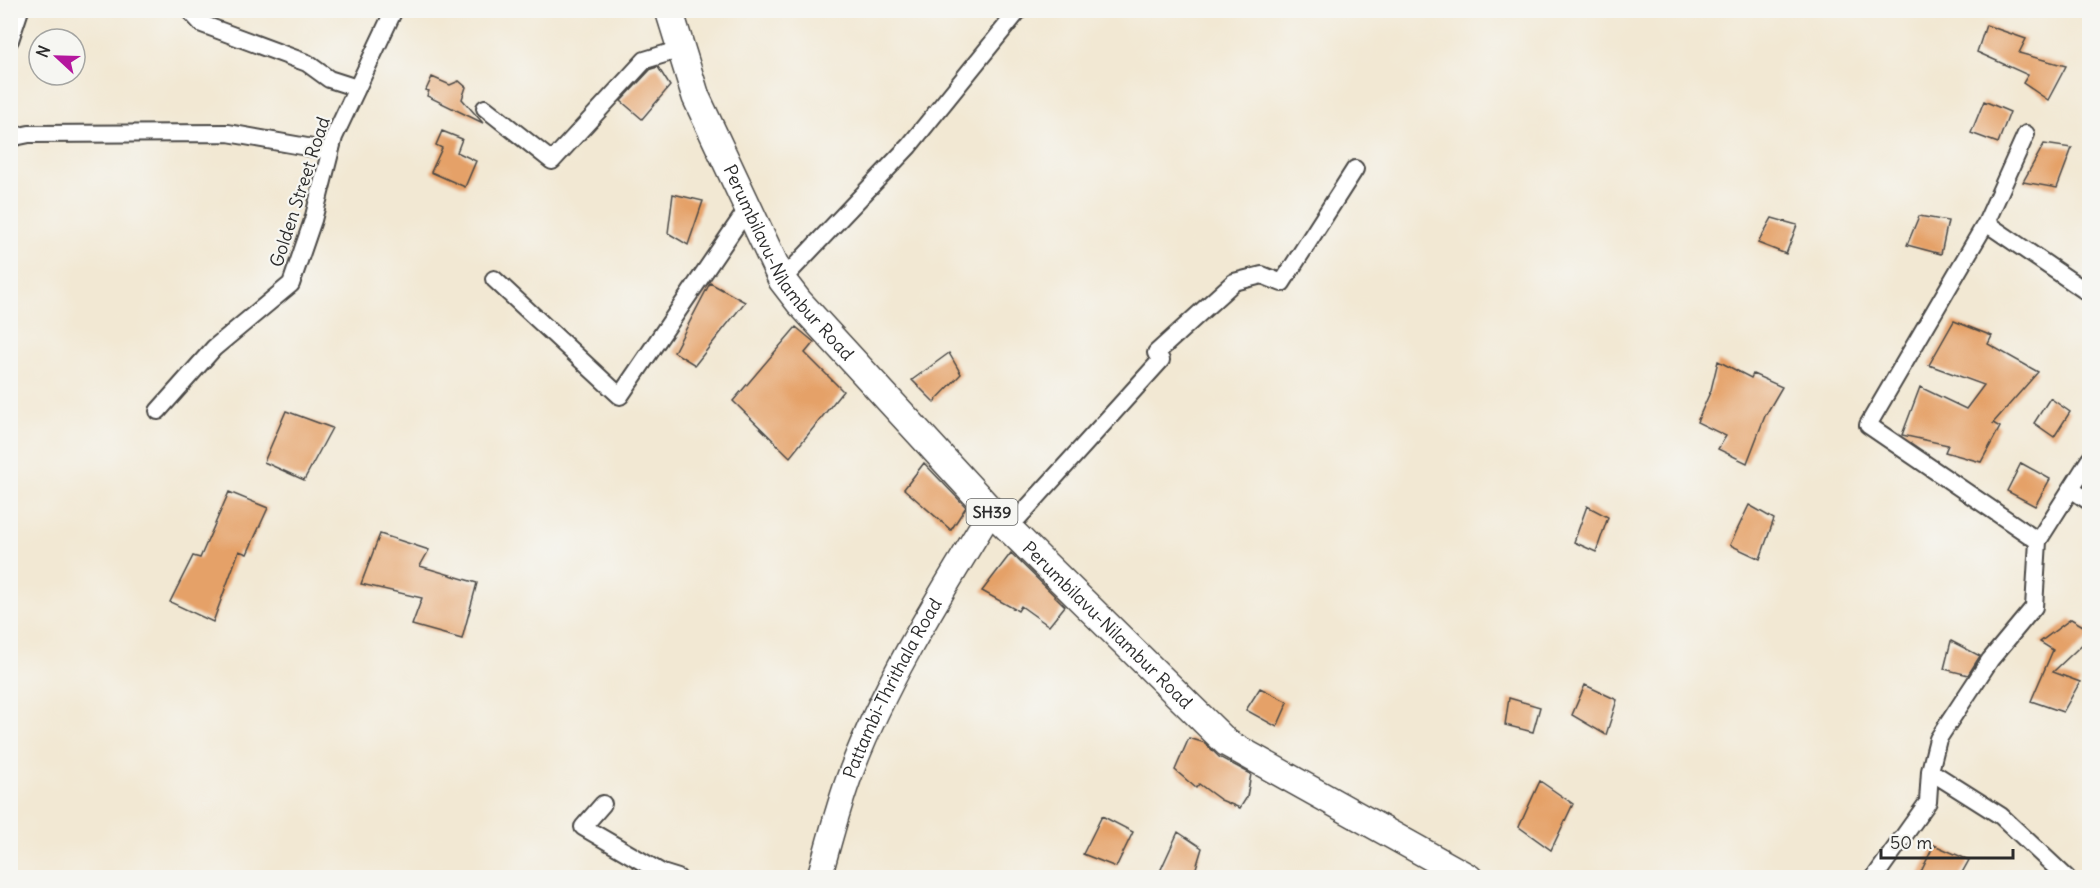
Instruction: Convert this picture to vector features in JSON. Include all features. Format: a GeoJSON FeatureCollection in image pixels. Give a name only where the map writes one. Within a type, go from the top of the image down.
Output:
{"type":"FeatureCollection","features":[{"type":"Feature","properties":{"kind":"main road","name":"Perumbilavu-Nilambur Road"},"geometry":{"type":"LineString","coordinates":[[669,10],[696,97],[782,280],[799,303],[1000,519],[1227,743],[1469,878]]}},
{"type":"Feature","properties":{"kind":"main road","name":"Pattambi-Thrithala Road"},"geometry":{"type":"LineString","coordinates":[[819,878],[851,773],[879,708],[920,627],[1000,519]]}},
{"type":"Feature","properties":{"kind":"street"},"geometry":{"type":"LineString","coordinates":[[10,40],[20,10]]}},
{"type":"Feature","properties":{"kind":"street"},"geometry":{"type":"LineString","coordinates":[[189,10],[202,24],[307,63],[329,79],[357,88]]}},
{"type":"Feature","properties":{"kind":"street","name":"Golden Street Road"},"geometry":{"type":"LineString","coordinates":[[158,411],[214,348],[291,284],[313,220],[330,152],[394,10]]}},
{"type":"Feature","properties":{"kind":"street"},"geometry":{"type":"LineString","coordinates":[[782,280],[909,146],[1019,10]]}},
{"type":"Feature","properties":{"kind":"street"},"geometry":{"type":"LineString","coordinates":[[485,108],[552,161],[645,60],[681,48]]}},
{"type":"Feature","properties":{"kind":"street"},"geometry":{"type":"LineString","coordinates":[[10,138],[29,134],[228,134],[330,152]]}},
{"type":"Feature","properties":{"kind":"street"},"geometry":{"type":"LineString","coordinates":[[2026,134],[1986,223],[1868,425],[2038,541]]}},
{"type":"Feature","properties":{"kind":"street"},"geometry":{"type":"LineString","coordinates":[[1000,519],[1161,360],[1156,353],[1234,282],[1262,274],[1282,283],[1355,169]]}},
{"type":"Feature","properties":{"kind":"street"},"geometry":{"type":"LineString","coordinates":[[494,279],[620,396],[748,208]]}},
{"type":"Feature","properties":{"kind":"street"},"geometry":{"type":"LineString","coordinates":[[1986,223],[2090,294]]}},
{"type":"Feature","properties":{"kind":"street"},"geometry":{"type":"LineString","coordinates":[[1874,878],[1928,802],[1930,771],[1938,739],[1990,660],[2034,607],[2038,541],[2090,459]]}},
{"type":"Feature","properties":{"kind":"street"},"geometry":{"type":"LineString","coordinates":[[2071,489],[2090,502]]}},
{"type":"Feature","properties":{"kind":"street"},"geometry":{"type":"LineString","coordinates":[[1930,771],[2001,816],[2067,878]]}},
{"type":"Feature","properties":{"kind":"street"},"geometry":{"type":"LineString","coordinates":[[603,804],[583,827],[662,873],[678,878]]}},
{"type":"Feature","properties":{"kind":"building"},"geometry":{"type":"Polygon","coordinates":[[[1986,25],[2026,39],[2019,53],[2066,66],[2048,100],[2023,83],[2028,75],[1977,52],[1986,25]]]}},
{"type":"Feature","properties":{"kind":"building"},"geometry":{"type":"Polygon","coordinates":[[[658,67],[670,86],[642,119],[621,101],[651,69],[658,67]]]}},
{"type":"Feature","properties":{"kind":"building"},"geometry":{"type":"Polygon","coordinates":[[[432,77],[450,85],[459,81],[466,87],[462,99],[483,123],[427,96],[429,91],[426,90],[432,77]]]}},
{"type":"Feature","properties":{"kind":"building"},"geometry":{"type":"Polygon","coordinates":[[[1984,101],[2010,112],[1998,143],[1971,133],[1984,101]]]}},
{"type":"Feature","properties":{"kind":"building"},"geometry":{"type":"Polygon","coordinates":[[[442,131],[462,139],[457,152],[476,161],[465,187],[431,172],[442,148],[436,145],[442,131]]]}},
{"type":"Feature","properties":{"kind":"building"},"geometry":{"type":"Polygon","coordinates":[[[2044,144],[2072,148],[2057,188],[2023,182],[2044,144]]]}},
{"type":"Feature","properties":{"kind":"building"},"geometry":{"type":"Polygon","coordinates":[[[673,194],[703,201],[688,245],[668,233],[673,194]]]}},
{"type":"Feature","properties":{"kind":"building"},"geometry":{"type":"Polygon","coordinates":[[[1919,216],[1948,221],[1941,254],[1907,245],[1919,216]]]}},
{"type":"Feature","properties":{"kind":"building"},"geometry":{"type":"Polygon","coordinates":[[[1772,218],[1797,225],[1786,254],[1758,243],[1772,218]]]}},
{"type":"Feature","properties":{"kind":"building"},"geometry":{"type":"Polygon","coordinates":[[[710,283],[745,302],[695,365],[674,352],[710,283]]]}},
{"type":"Feature","properties":{"kind":"building"},"geometry":{"type":"Polygon","coordinates":[[[1954,321],[1992,336],[1988,344],[2038,372],[1993,423],[2000,427],[1981,462],[1945,452],[1948,445],[1902,435],[1920,387],[1966,409],[1984,385],[1929,365],[1954,321]]]}},
{"type":"Feature","properties":{"kind":"building"},"geometry":{"type":"Polygon","coordinates":[[[796,327],[814,342],[805,353],[843,391],[790,457],[733,401],[796,327]]]}},
{"type":"Feature","properties":{"kind":"building"},"geometry":{"type":"Polygon","coordinates":[[[949,353],[961,374],[934,402],[912,380],[949,353]]]}},
{"type":"Feature","properties":{"kind":"building"},"geometry":{"type":"Polygon","coordinates":[[[1718,361],[1751,378],[1753,374],[1782,387],[1765,416],[1747,463],[1718,449],[1726,436],[1697,422],[1711,390],[1718,361]]]}},
{"type":"Feature","properties":{"kind":"building"},"geometry":{"type":"Polygon","coordinates":[[[2050,398],[2070,412],[2054,437],[2034,423],[2050,398]]]}},
{"type":"Feature","properties":{"kind":"building"},"geometry":{"type":"Polygon","coordinates":[[[286,411],[332,428],[304,480],[264,462],[286,411]]]}},
{"type":"Feature","properties":{"kind":"building"},"geometry":{"type":"Polygon","coordinates":[[[924,463],[966,507],[951,530],[904,489],[924,463]]]}},
{"type":"Feature","properties":{"kind":"building"},"geometry":{"type":"Polygon","coordinates":[[[2021,463],[2050,479],[2035,506],[2007,491],[2021,463]]]}},
{"type":"Feature","properties":{"kind":"building"},"geometry":{"type":"Polygon","coordinates":[[[229,492],[268,508],[247,554],[239,551],[213,622],[170,602],[193,556],[200,558],[229,492]]]}},
{"type":"Feature","properties":{"kind":"building"},"geometry":{"type":"Polygon","coordinates":[[[1749,505],[1774,519],[1760,559],[1730,545],[1749,505]]]}},
{"type":"Feature","properties":{"kind":"building"},"geometry":{"type":"Polygon","coordinates":[[[1587,506],[1608,517],[1596,552],[1574,542],[1587,506]]]}},
{"type":"Feature","properties":{"kind":"building"},"geometry":{"type":"Polygon","coordinates":[[[380,534],[429,550],[420,566],[477,583],[462,639],[412,625],[422,598],[361,584],[380,534]]]}},
{"type":"Feature","properties":{"kind":"building"},"geometry":{"type":"Polygon","coordinates":[[[1011,553],[1065,606],[1049,626],[1021,606],[1018,611],[982,591],[1011,553]]]}},
{"type":"Feature","properties":{"kind":"building"},"geometry":{"type":"Polygon","coordinates":[[[2071,619],[2090,630],[2090,637],[2053,672],[2080,682],[2063,712],[2031,701],[2053,650],[2040,642],[2071,619]]]}},
{"type":"Feature","properties":{"kind":"building"},"geometry":{"type":"Polygon","coordinates":[[[1951,641],[1980,656],[1968,675],[1944,669],[1951,641]]]}},
{"type":"Feature","properties":{"kind":"building"},"geometry":{"type":"Polygon","coordinates":[[[1585,685],[1617,700],[1606,735],[1572,715],[1585,685]]]}},
{"type":"Feature","properties":{"kind":"building"},"geometry":{"type":"Polygon","coordinates":[[[1260,688],[1288,702],[1277,727],[1246,710],[1260,688]]]}},
{"type":"Feature","properties":{"kind":"building"},"geometry":{"type":"Polygon","coordinates":[[[1509,698],[1540,707],[1533,732],[1505,725],[1509,698]]]}},
{"type":"Feature","properties":{"kind":"building"},"geometry":{"type":"Polygon","coordinates":[[[1189,738],[1205,743],[1219,757],[1251,774],[1247,797],[1240,808],[1221,800],[1199,784],[1196,788],[1175,770],[1189,738]]]}},
{"type":"Feature","properties":{"kind":"building"},"geometry":{"type":"Polygon","coordinates":[[[1540,781],[1573,804],[1551,850],[1519,827],[1540,781]]]}},
{"type":"Feature","properties":{"kind":"building"},"geometry":{"type":"Polygon","coordinates":[[[1102,816],[1133,832],[1116,867],[1083,854],[1102,816]]]}},
{"type":"Feature","properties":{"kind":"building"},"geometry":{"type":"Polygon","coordinates":[[[1178,832],[1202,848],[1193,878],[1157,878],[1178,832]]]}},
{"type":"Feature","properties":{"kind":"building"},"geometry":{"type":"Polygon","coordinates":[[[1934,845],[1969,860],[1959,878],[1918,878],[1934,845]]]}}]}
